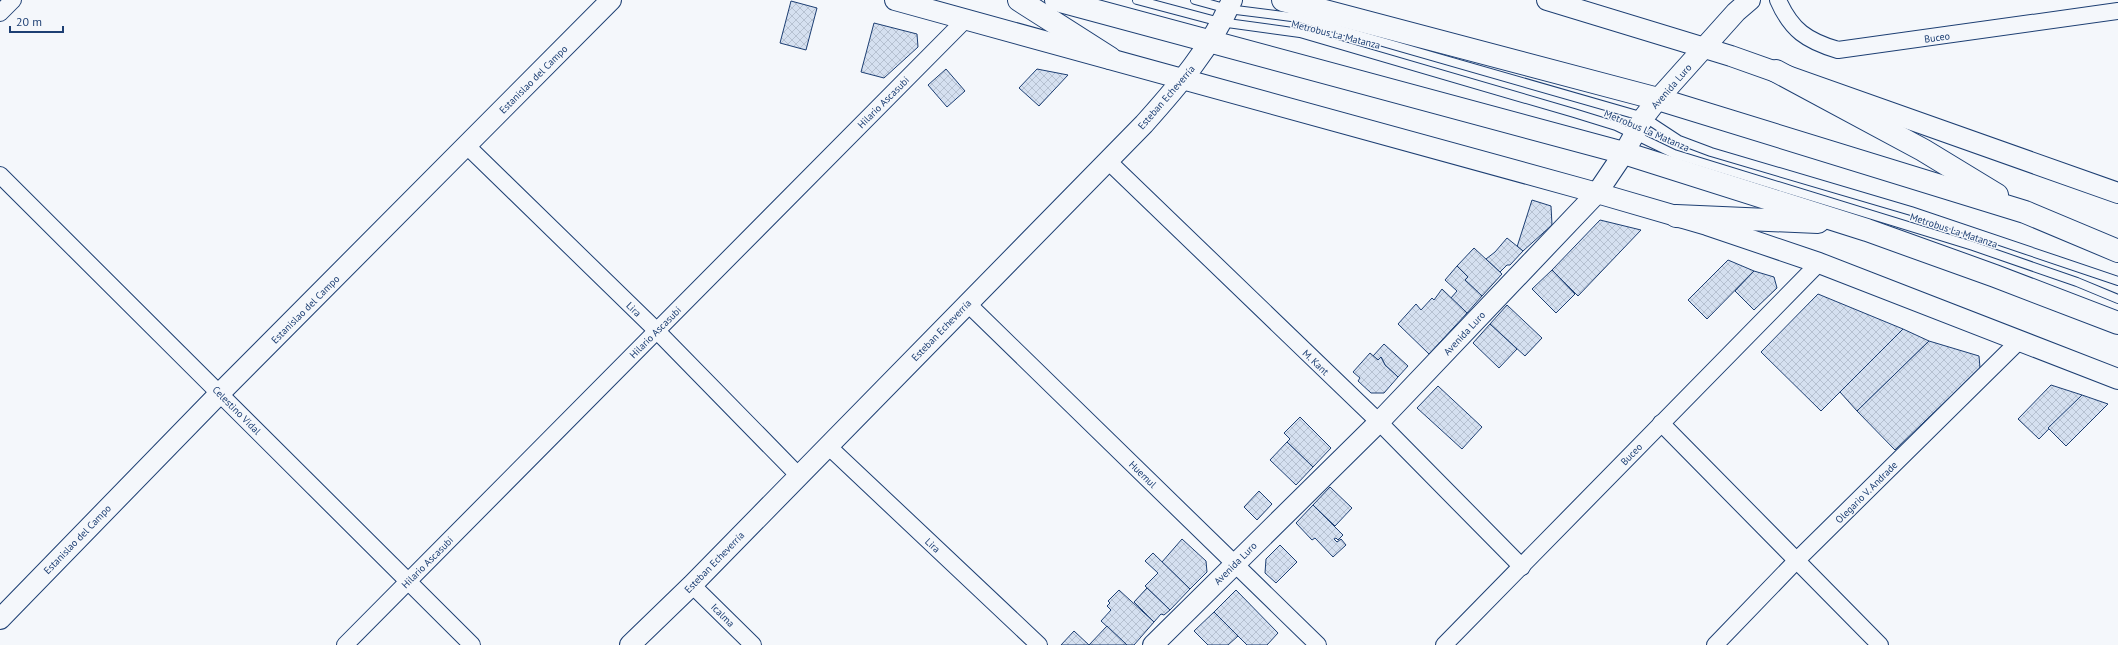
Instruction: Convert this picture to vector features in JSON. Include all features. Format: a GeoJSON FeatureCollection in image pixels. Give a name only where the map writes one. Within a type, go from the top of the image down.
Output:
{"type":"FeatureCollection","features":[{"type":"Feature","properties":{"kind":"highway"},"geometry":{"type":"LineString","coordinates":[[1019,0],[1110,58]]}},
{"type":"Feature","properties":{"kind":"highway"},"geometry":{"type":"LineString","coordinates":[[1056,0],[1210,43],[1630,144],[1995,276],[2118,323]]}},
{"type":"Feature","properties":{"kind":"highway"},"geometry":{"type":"LineString","coordinates":[[1283,0],[1658,99],[2025,212],[2118,251]]}},
{"type":"Feature","properties":{"kind":"highway"},"geometry":{"type":"LineString","coordinates":[[1776,71],[1923,150],[2025,212]]}},
{"type":"Feature","properties":{"kind":"highway"},"geometry":{"type":"LineString","coordinates":[[1676,216],[1848,223]]}},
{"type":"Feature","properties":{"kind":"street"},"geometry":{"type":"LineString","coordinates":[[0,13],[13,0]]}},
{"type":"Feature","properties":{"kind":"street","name":"Estanislao del Campo"},"geometry":{"type":"LineString","coordinates":[[0,619],[220,393],[611,0]]}},
{"type":"Feature","properties":{"kind":"street"},"geometry":{"type":"LineString","coordinates":[[895,0],[1597,192],[1676,216],[1819,263],[2118,379]]}},
{"type":"Feature","properties":{"kind":"street"},"geometry":{"type":"LineString","coordinates":[[1547,0],[1704,47],[1776,71],[2118,193]]}},
{"type":"Feature","properties":{"kind":"street","name":"Avenida Luro"},"geometry":{"type":"LineString","coordinates":[[1153,645],[1235,562],[1379,422],[1597,192],[1630,144],[1644,117],[1658,99],[1704,47],[1750,0]]}},
{"type":"Feature","properties":{"kind":"street","name":"Buceo"},"geometry":{"type":"LineString","coordinates":[[1778,0],[1784,13],[1796,30],[1816,44],[1838,50],[2118,11]]}},
{"type":"Feature","properties":{"kind":"street","name":"Esteban Echeverría"},"geometry":{"type":"LineString","coordinates":[[630,645],[692,585],[798,475],[1144,124],[1185,79],[1210,43],[1227,10]]}},
{"type":"Feature","properties":{"kind":"street","name":"Hilario Ascasubi"},"geometry":{"type":"LineString","coordinates":[[345,645],[966,20]]}},
{"type":"Feature","properties":{"kind":"street","name":"Lira"},"geometry":{"type":"LineString","coordinates":[[467,146],[657,331],[798,475]]}},
{"type":"Feature","properties":{"kind":"street","name":"M. Kant"},"geometry":{"type":"LineString","coordinates":[[1108,161],[1379,422],[1522,567]]}},
{"type":"Feature","properties":{"kind":"street","name":"Celestino Vidal"},"geometry":{"type":"LineString","coordinates":[[0,175],[472,645]]}},
{"type":"Feature","properties":{"kind":"street","name":"Buceo"},"geometry":{"type":"LineString","coordinates":[[1444,645],[1819,263]]}},
{"type":"Feature","properties":{"kind":"street","name":"Huemul"},"geometry":{"type":"LineString","coordinates":[[967,303],[1235,562],[1318,645]]}},
{"type":"Feature","properties":{"kind":"street","name":"Olegario V. Andrade"},"geometry":{"type":"LineString","coordinates":[[1715,645],[1797,560],[2020,340]]}},
{"type":"Feature","properties":{"kind":"street"},"geometry":{"type":"LineString","coordinates":[[1661,423],[1880,645]]}},
{"type":"Feature","properties":{"kind":"street","name":"Lira"},"geometry":{"type":"LineString","coordinates":[[828,446],[1039,645]]}},
{"type":"Feature","properties":{"kind":"street","name":"Icalma"},"geometry":{"type":"LineString","coordinates":[[692,585],[753,645]]}},
{"type":"Feature","properties":{"kind":"lane","name":"Metrobus La Matanza"},"geometry":{"type":"LineString","coordinates":[[1137,0],[1299,18],[1644,117],[1679,140],[1711,152],[1911,211],[2118,281]]}},
{"type":"Feature","properties":{"kind":"lane","name":"Metrobus La Matanza"},"geometry":{"type":"LineString","coordinates":[[1195,0],[1300,33],[1616,126],[1630,144],[1674,154],[1973,246],[2077,282],[2118,299]]}},
{"type":"Feature","properties":{"kind":"building"},"geometry":{"type":"Polygon","coordinates":[[[791,1],[817,8],[806,50],[780,43],[791,1]]]}},
{"type":"Feature","properties":{"kind":"building"},"geometry":{"type":"Polygon","coordinates":[[[874,23],[917,34],[918,47],[884,78],[861,72],[874,23]]]}},
{"type":"Feature","properties":{"kind":"building"},"geometry":{"type":"Polygon","coordinates":[[[946,69],[965,91],[947,107],[928,85],[946,69]]]}},
{"type":"Feature","properties":{"kind":"building"},"geometry":{"type":"Polygon","coordinates":[[[1037,69],[1068,75],[1039,106],[1019,88],[1037,69]]]}},
{"type":"Feature","properties":{"kind":"building"},"geometry":{"type":"Polygon","coordinates":[[[1532,200],[1551,206],[1552,225],[1523,251],[1517,247],[1532,200]]]}},
{"type":"Feature","properties":{"kind":"building"},"geometry":{"type":"Polygon","coordinates":[[[1600,220],[1641,230],[1578,296],[1552,270],[1600,220]]]}},
{"type":"Feature","properties":{"kind":"building"},"geometry":{"type":"Polygon","coordinates":[[[1507,238],[1523,251],[1510,265],[1507,265],[1500,272],[1486,259],[1495,252],[1507,238]]]}},
{"type":"Feature","properties":{"kind":"building"},"geometry":{"type":"Polygon","coordinates":[[[1474,248],[1502,274],[1482,296],[1465,280],[1468,277],[1457,266],[1474,248]]]}},
{"type":"Feature","properties":{"kind":"building"},"geometry":{"type":"Polygon","coordinates":[[[1728,260],[1754,271],[1707,319],[1688,300],[1728,260]]]}},
{"type":"Feature","properties":{"kind":"building"},"geometry":{"type":"Polygon","coordinates":[[[1457,266],[1468,277],[1465,280],[1482,296],[1467,313],[1451,298],[1457,291],[1445,280],[1457,266]]]}},
{"type":"Feature","properties":{"kind":"building"},"geometry":{"type":"Polygon","coordinates":[[[1552,270],[1575,294],[1556,313],[1532,289],[1552,270]]]}},
{"type":"Feature","properties":{"kind":"building"},"geometry":{"type":"Polygon","coordinates":[[[1754,271],[1774,277],[1777,288],[1754,310],[1735,291],[1754,271]]]}},
{"type":"Feature","properties":{"kind":"building"},"geometry":{"type":"Polygon","coordinates":[[[1442,289],[1467,313],[1429,354],[1398,324],[1416,304],[1421,310],[1432,298],[1434,300],[1442,289]]]}},
{"type":"Feature","properties":{"kind":"building"},"geometry":{"type":"Polygon","coordinates":[[[1818,294],[1903,329],[1821,411],[1761,352],[1818,294]]]}},
{"type":"Feature","properties":{"kind":"building"},"geometry":{"type":"Polygon","coordinates":[[[1507,305],[1542,338],[1525,356],[1490,324],[1507,305]]]}},
{"type":"Feature","properties":{"kind":"building"},"geometry":{"type":"Polygon","coordinates":[[[1490,324],[1517,349],[1499,368],[1473,343],[1490,324]]]}},
{"type":"Feature","properties":{"kind":"building"},"geometry":{"type":"Polygon","coordinates":[[[1903,329],[1929,341],[1857,411],[1840,392],[1903,329]]]}},
{"type":"Feature","properties":{"kind":"building"},"geometry":{"type":"Polygon","coordinates":[[[1929,341],[1979,356],[1980,368],[1895,450],[1857,411],[1929,341]]]}},
{"type":"Feature","properties":{"kind":"building"},"geometry":{"type":"Polygon","coordinates":[[[1384,344],[1408,366],[1398,377],[1385,365],[1381,357],[1378,360],[1373,356],[1384,344]]]}},
{"type":"Feature","properties":{"kind":"building"},"geometry":{"type":"Polygon","coordinates":[[[1370,353],[1378,360],[1381,357],[1385,365],[1398,377],[1384,393],[1371,393],[1358,381],[1360,378],[1353,372],[1370,353]]]}},
{"type":"Feature","properties":{"kind":"building"},"geometry":{"type":"Polygon","coordinates":[[[2051,385],[2082,395],[2039,439],[2018,419],[2051,385]]]}},
{"type":"Feature","properties":{"kind":"building"},"geometry":{"type":"Polygon","coordinates":[[[1438,386],[1482,427],[1462,449],[1417,408],[1438,386]]]}},
{"type":"Feature","properties":{"kind":"building"},"geometry":{"type":"Polygon","coordinates":[[[2082,395],[2108,404],[2066,446],[2048,428],[2082,395]]]}},
{"type":"Feature","properties":{"kind":"building"},"geometry":{"type":"Polygon","coordinates":[[[1300,417],[1331,448],[1313,467],[1287,442],[1290,439],[1284,433],[1300,417]]]}},
{"type":"Feature","properties":{"kind":"building"},"geometry":{"type":"Polygon","coordinates":[[[1287,442],[1313,467],[1296,485],[1270,460],[1287,442]]]}},
{"type":"Feature","properties":{"kind":"building"},"geometry":{"type":"Polygon","coordinates":[[[1330,487],[1352,508],[1335,526],[1313,505],[1330,487]]]}},
{"type":"Feature","properties":{"kind":"building"},"geometry":{"type":"Polygon","coordinates":[[[1259,491],[1272,504],[1257,520],[1244,507],[1259,491]]]}},
{"type":"Feature","properties":{"kind":"building"},"geometry":{"type":"Polygon","coordinates":[[[1313,505],[1343,535],[1338,540],[1336,538],[1334,539],[1337,542],[1341,539],[1346,545],[1333,557],[1315,538],[1312,540],[1296,523],[1313,505]]]}},
{"type":"Feature","properties":{"kind":"building"},"geometry":{"type":"Polygon","coordinates":[[[1182,539],[1206,561],[1207,572],[1190,589],[1162,562],[1182,539]]]}},
{"type":"Feature","properties":{"kind":"building"},"geometry":{"type":"Polygon","coordinates":[[[1280,545],[1297,562],[1276,583],[1265,573],[1266,559],[1280,545]]]}},
{"type":"Feature","properties":{"kind":"building"},"geometry":{"type":"Polygon","coordinates":[[[1153,553],[1190,589],[1170,610],[1145,586],[1158,573],[1145,561],[1153,553]]]}},
{"type":"Feature","properties":{"kind":"building"},"geometry":{"type":"Polygon","coordinates":[[[1147,588],[1170,610],[1164,615],[1161,614],[1154,622],[1134,602],[1147,588]]]}},
{"type":"Feature","properties":{"kind":"building"},"geometry":{"type":"Polygon","coordinates":[[[1119,590],[1154,622],[1134,645],[1127,645],[1101,621],[1111,610],[1107,606],[1110,603],[1108,601],[1119,590]]]}},
{"type":"Feature","properties":{"kind":"building"},"geometry":{"type":"Polygon","coordinates":[[[1236,590],[1278,633],[1267,645],[1247,645],[1214,612],[1236,590]]]}},
{"type":"Feature","properties":{"kind":"building"},"geometry":{"type":"Polygon","coordinates":[[[1214,612],[1238,636],[1228,645],[1208,645],[1194,631],[1214,612]]]}},
{"type":"Feature","properties":{"kind":"building"},"geometry":{"type":"Polygon","coordinates":[[[1107,626],[1127,645],[1089,645],[1107,626]]]}},
{"type":"Feature","properties":{"kind":"building"},"geometry":{"type":"Polygon","coordinates":[[[1074,631],[1089,645],[1061,645],[1074,631]]]}}]}
